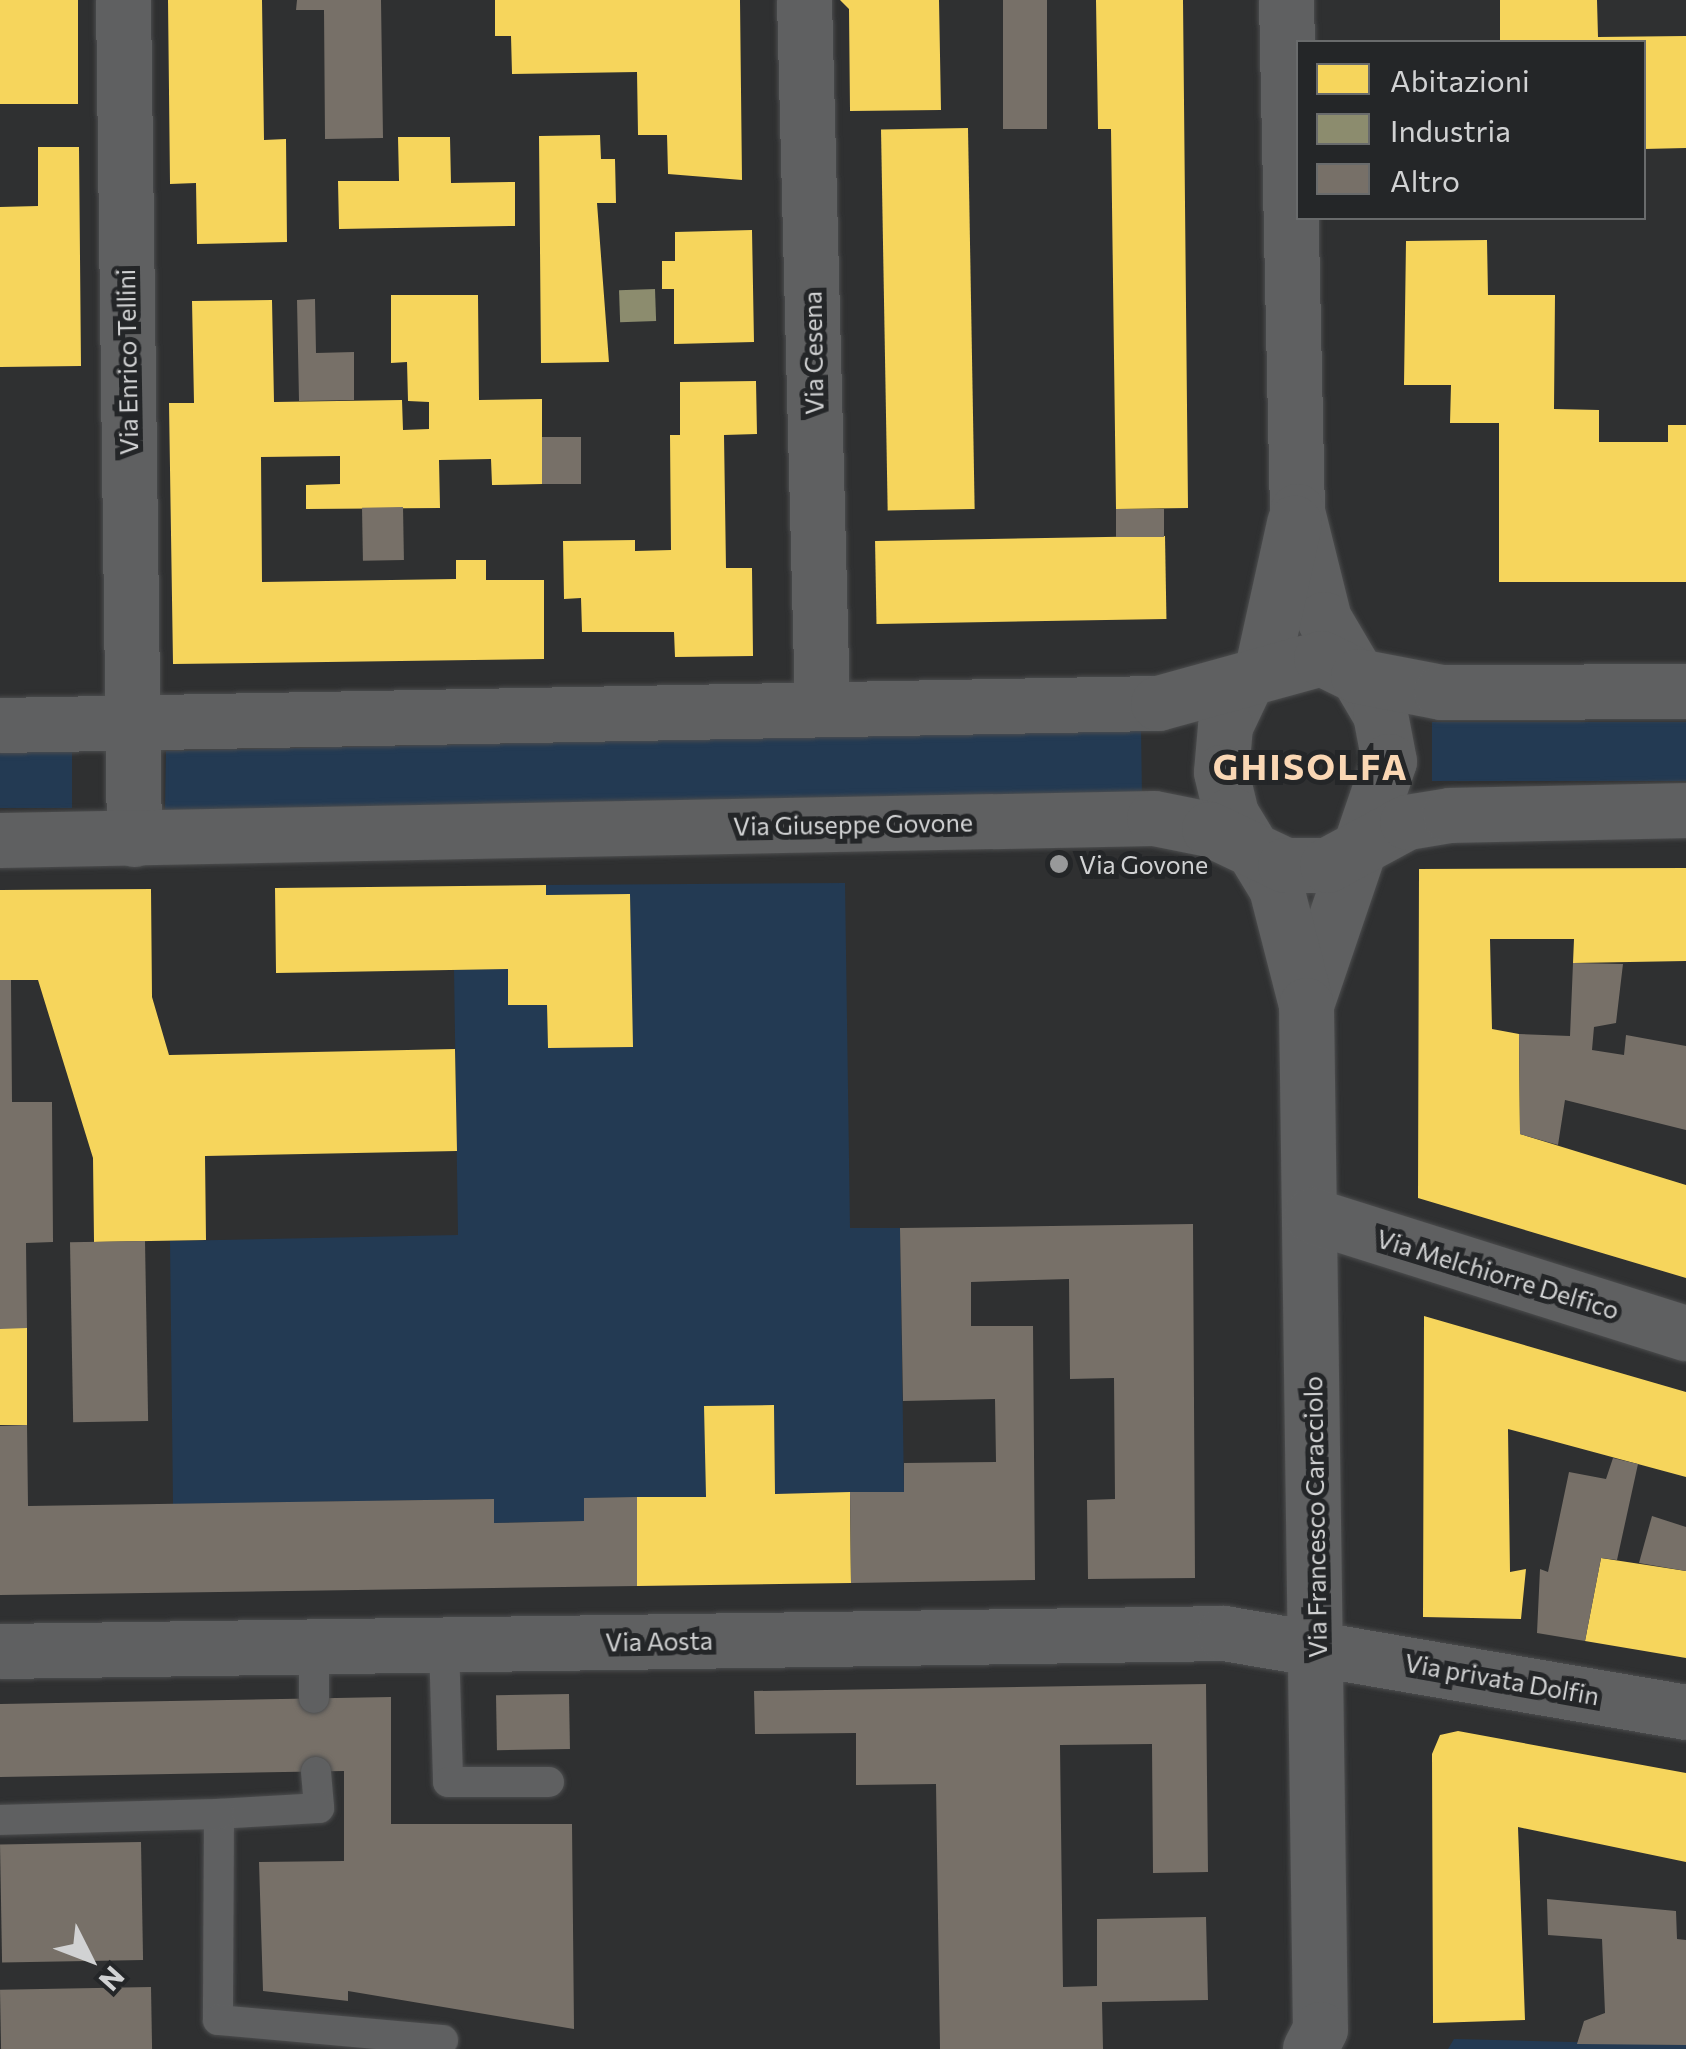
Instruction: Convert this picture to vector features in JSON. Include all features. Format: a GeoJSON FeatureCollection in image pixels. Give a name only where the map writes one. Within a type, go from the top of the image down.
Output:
{"type":"FeatureCollection","features":[{"type":"Feature","properties":{"kind":"street","name":"Via Enrico Tellini"},"geometry":{"type":"LineString","coordinates":[[123,0],[134,840]]}},
{"type":"Feature","properties":{"kind":"street","name":"Via Cesena"},"geometry":{"type":"LineString","coordinates":[[804,0],[822,707]]}},
{"type":"Feature","properties":{"kind":"street"},"geometry":{"type":"LineString","coordinates":[[1286,0],[1296,510],[1324,619],[1380,714],[1389,761],[1367,842]]}},
{"type":"Feature","properties":{"kind":"street"},"geometry":{"type":"LineString","coordinates":[[1251,854],[1221,772],[1225,726],[1252,679],[1296,510]]}},
{"type":"Feature","properties":{"kind":"street"},"geometry":{"type":"LineString","coordinates":[[0,725],[1158,703],[1321,658],[1358,676],[1441,692],[1686,691]]}},
{"type":"Feature","properties":{"kind":"street","name":"Via Giuseppe Govone"},"geometry":{"type":"LineString","coordinates":[[0,840],[1154,818],[1209,829],[1251,854],[1327,865],[1367,842],[1450,815],[1686,810]]}},
{"type":"Feature","properties":{"kind":"street","name":"Via Francesco Caracciolo"},"geometry":{"type":"LineString","coordinates":[[1306,1005],[1340,884],[1367,842]]}},
{"type":"Feature","properties":{"kind":"street","name":"Via Francesco Caracciolo"},"geometry":{"type":"LineString","coordinates":[[1251,854],[1276,888],[1306,1005],[1320,2042]]}},
{"type":"Feature","properties":{"kind":"street","name":"Via Melchiorre Delfico"},"geometry":{"type":"LineString","coordinates":[[1311,1215],[1686,1333]]}},
{"type":"Feature","properties":{"kind":"street","name":"Via Aosta"},"geometry":{"type":"LineString","coordinates":[[0,1651],[314,1672],[444,1644],[1224,1633],[1317,1648]]}},
{"type":"Feature","properties":{"kind":"street","name":"Via privata Dolfin"},"geometry":{"type":"LineString","coordinates":[[1317,1648],[1686,1712]]}},
{"type":"Feature","properties":{"kind":"lane"},"geometry":{"type":"LineString","coordinates":[[444,1644],[448,1782],[550,1782]]}},
{"type":"Feature","properties":{"kind":"lane"},"geometry":{"type":"LineString","coordinates":[[0,1820],[319,1808],[316,1772]]}},
{"type":"Feature","properties":{"kind":"lane"},"geometry":{"type":"LineString","coordinates":[[219,1814],[218,2020],[443,2040]]}},
{"type":"Feature","properties":{"kind":"shaded area"},"geometry":{"type":"Polygon","coordinates":[[[1432,722],[1686,722],[1686,781],[1432,781],[1432,722]]]}},
{"type":"Feature","properties":{"kind":"shaded area"},"geometry":{"type":"Polygon","coordinates":[[[1141,729],[1142,798],[165,810],[166,751],[1141,729]]]}},
{"type":"Feature","properties":{"kind":"shaded area"},"geometry":{"type":"Polygon","coordinates":[[[0,748],[72,748],[72,808],[0,808],[0,748]]]}},
{"type":"Feature","properties":{"kind":"shaded area"},"geometry":{"type":"Polygon","coordinates":[[[845,883],[850,1228],[900,1228],[904,1492],[775,1494],[774,1406],[705,1406],[706,1497],[584,1498],[584,1521],[494,1523],[494,1499],[173,1504],[170,1241],[458,1235],[454,969],[508,969],[509,1005],[547,1005],[548,1048],[632,1047],[630,894],[546,895],[546,885],[845,883]]]}},
{"type":"Feature","properties":{"kind":"shaded area"},"geometry":{"type":"Polygon","coordinates":[[[1454,2039],[1686,2045],[1686,2049],[1448,2049],[1454,2039]]]}},
{"type":"Feature","properties":{"kind":"building: Abitazioni"},"geometry":{"type":"Polygon","coordinates":[[[0,0],[78,0],[78,104],[0,104],[0,0]]]}},
{"type":"Feature","properties":{"kind":"building: Abitazioni"},"geometry":{"type":"Polygon","coordinates":[[[168,0],[262,0],[264,140],[286,139],[287,242],[197,244],[196,183],[170,184],[168,0]]]}},
{"type":"Feature","properties":{"kind":"building: Abitazioni"},"geometry":{"type":"Polygon","coordinates":[[[495,0],[740,0],[742,180],[668,174],[667,135],[638,135],[637,72],[512,74],[511,36],[495,36],[495,0]]]}},
{"type":"Feature","properties":{"kind":"building: Abitazioni"},"geometry":{"type":"Polygon","coordinates":[[[840,0],[939,0],[941,110],[850,111],[849,9],[840,0]]]}},
{"type":"Feature","properties":{"kind":"building: Abitazioni"},"geometry":{"type":"Polygon","coordinates":[[[1096,0],[1183,0],[1188,508],[1116,509],[1111,129],[1098,129],[1096,0]]]}},
{"type":"Feature","properties":{"kind":"building: Abitazioni"},"geometry":{"type":"Polygon","coordinates":[[[1500,0],[1597,0],[1598,37],[1686,36],[1686,148],[1646,149],[1646,40],[1500,40],[1500,0]]]}},
{"type":"Feature","properties":{"kind":"building: Abitazioni"},"geometry":{"type":"Polygon","coordinates":[[[968,128],[975,509],[888,510],[881,130],[968,128]]]}},
{"type":"Feature","properties":{"kind":"building: Abitazioni"},"geometry":{"type":"Polygon","coordinates":[[[600,135],[601,159],[615,159],[616,203],[597,203],[609,362],[541,363],[539,136],[600,135]]]}},
{"type":"Feature","properties":{"kind":"building: Abitazioni"},"geometry":{"type":"Polygon","coordinates":[[[398,137],[450,137],[451,183],[515,182],[515,226],[339,229],[338,181],[399,181],[398,137]]]}},
{"type":"Feature","properties":{"kind":"building: Abitazioni"},"geometry":{"type":"Polygon","coordinates":[[[38,147],[79,147],[81,366],[0,367],[0,207],[38,206],[38,147]]]}},
{"type":"Feature","properties":{"kind":"building: Abitazioni"},"geometry":{"type":"Polygon","coordinates":[[[752,230],[754,342],[674,344],[674,289],[662,289],[662,261],[675,261],[675,232],[752,230]]]}},
{"type":"Feature","properties":{"kind":"building: Abitazioni"},"geometry":{"type":"Polygon","coordinates":[[[1487,240],[1488,295],[1555,295],[1554,409],[1599,410],[1599,442],[1668,442],[1668,425],[1686,425],[1686,582],[1499,582],[1499,423],[1450,423],[1451,385],[1404,385],[1406,241],[1487,240]]]}},
{"type":"Feature","properties":{"kind":"building: Abitazioni"},"geometry":{"type":"Polygon","coordinates":[[[391,295],[478,295],[479,400],[542,399],[542,484],[492,485],[491,459],[439,460],[440,508],[306,509],[306,485],[340,484],[340,456],[261,457],[262,582],[456,579],[456,560],[486,560],[486,580],[544,580],[544,659],[173,664],[169,403],[194,403],[192,301],[272,300],[274,402],[402,400],[403,430],[429,429],[429,402],[408,401],[407,362],[391,363],[391,295]]]}},
{"type":"Feature","properties":{"kind":"building: Abitazioni"},"geometry":{"type":"Polygon","coordinates":[[[756,381],[757,434],[724,435],[726,568],[752,568],[753,656],[675,657],[674,632],[582,632],[581,598],[564,599],[563,541],[635,540],[635,551],[671,550],[670,435],[680,435],[680,382],[756,381]]]}},
{"type":"Feature","properties":{"kind":"building: Abitazioni"},"geometry":{"type":"Polygon","coordinates":[[[1165,536],[1166,619],[876,624],[875,541],[1165,536]]]}},
{"type":"Feature","properties":{"kind":"building: Abitazioni"},"geometry":{"type":"Polygon","coordinates":[[[1686,868],[1686,961],[1573,963],[1574,939],[1490,939],[1492,1029],[1519,1034],[1520,1134],[1686,1185],[1686,1278],[1418,1198],[1419,869],[1686,868]]]}},
{"type":"Feature","properties":{"kind":"building: Abitazioni"},"geometry":{"type":"Polygon","coordinates":[[[546,885],[546,895],[630,894],[633,1047],[548,1048],[547,1005],[508,1005],[508,969],[276,973],[275,888],[546,885]]]}},
{"type":"Feature","properties":{"kind":"building: Abitazioni"},"geometry":{"type":"Polygon","coordinates":[[[151,889],[152,997],[169,1055],[455,1049],[457,1151],[205,1156],[206,1240],[94,1242],[93,1158],[38,980],[0,980],[0,890],[151,889]]]}},
{"type":"Feature","properties":{"kind":"building: Abitazioni"},"geometry":{"type":"Polygon","coordinates":[[[1424,1316],[1686,1392],[1686,1477],[1508,1429],[1510,1572],[1526,1569],[1521,1619],[1423,1617],[1424,1316]]]}},
{"type":"Feature","properties":{"kind":"building: Abitazioni"},"geometry":{"type":"Polygon","coordinates":[[[0,1328],[27,1328],[27,1425],[0,1425],[0,1328]]]}},
{"type":"Feature","properties":{"kind":"building: Abitazioni"},"geometry":{"type":"Polygon","coordinates":[[[774,1405],[775,1494],[850,1492],[851,1583],[637,1586],[637,1497],[706,1497],[704,1406],[774,1405]]]}},
{"type":"Feature","properties":{"kind":"building: Abitazioni"},"geometry":{"type":"Polygon","coordinates":[[[1601,1558],[1686,1571],[1686,1658],[1585,1641],[1601,1558]]]}},
{"type":"Feature","properties":{"kind":"building: Abitazioni"},"geometry":{"type":"Polygon","coordinates":[[[1458,1731],[1686,1773],[1686,1862],[1518,1827],[1525,2020],[1433,2023],[1432,1754],[1440,1735],[1458,1731]]]}},
{"type":"Feature","properties":{"kind":"building: Industria"},"geometry":{"type":"Polygon","coordinates":[[[655,289],[656,321],[620,322],[619,290],[655,289]]]}},
{"type":"Feature","properties":{"kind":"building: Altro"},"geometry":{"type":"Polygon","coordinates":[[[297,0],[381,0],[383,138],[325,139],[324,10],[296,10],[297,0]]]}},
{"type":"Feature","properties":{"kind":"building: Altro"},"geometry":{"type":"Polygon","coordinates":[[[1003,0],[1047,0],[1047,129],[1003,129],[1003,0]]]}},
{"type":"Feature","properties":{"kind":"building: Altro"},"geometry":{"type":"Polygon","coordinates":[[[315,299],[316,353],[354,352],[354,400],[299,401],[297,300],[315,299]]]}},
{"type":"Feature","properties":{"kind":"building: Altro"},"geometry":{"type":"Polygon","coordinates":[[[542,437],[581,437],[581,484],[542,484],[542,437]]]}},
{"type":"Feature","properties":{"kind":"building: Altro"},"geometry":{"type":"Polygon","coordinates":[[[403,507],[404,560],[363,561],[362,508],[403,507]]]}},
{"type":"Feature","properties":{"kind":"building: Altro"},"geometry":{"type":"Polygon","coordinates":[[[1116,509],[1164,509],[1164,537],[1116,537],[1116,509]]]}},
{"type":"Feature","properties":{"kind":"building: Altro"},"geometry":{"type":"Polygon","coordinates":[[[1573,963],[1623,964],[1616,1023],[1594,1027],[1592,1050],[1624,1055],[1626,1035],[1686,1046],[1686,1130],[1565,1100],[1558,1145],[1520,1134],[1519,1034],[1570,1036],[1573,963]]]}},
{"type":"Feature","properties":{"kind":"building: Altro"},"geometry":{"type":"Polygon","coordinates":[[[0,980],[11,980],[12,1102],[52,1102],[53,1242],[26,1243],[27,1328],[0,1329],[0,980]]]}},
{"type":"Feature","properties":{"kind":"building: Altro"},"geometry":{"type":"Polygon","coordinates":[[[1193,1224],[1195,1578],[1088,1579],[1087,1500],[1115,1499],[1114,1378],[1070,1379],[1069,1279],[971,1282],[971,1326],[1033,1326],[1035,1580],[851,1583],[850,1492],[904,1492],[904,1463],[996,1462],[995,1399],[903,1401],[900,1228],[1193,1224]]]}},
{"type":"Feature","properties":{"kind":"building: Altro"},"geometry":{"type":"Polygon","coordinates":[[[145,1241],[148,1421],[73,1422],[70,1242],[145,1241]]]}},
{"type":"Feature","properties":{"kind":"building: Altro"},"geometry":{"type":"Polygon","coordinates":[[[27,1425],[28,1506],[494,1499],[494,1523],[584,1521],[584,1498],[637,1497],[637,1586],[0,1595],[0,1426],[27,1425]]]}},
{"type":"Feature","properties":{"kind":"building: Altro"},"geometry":{"type":"Polygon","coordinates":[[[1613,1458],[1638,1464],[1617,1560],[1601,1558],[1585,1641],[1537,1633],[1540,1569],[1548,1572],[1569,1472],[1606,1479],[1613,1458]]]}},
{"type":"Feature","properties":{"kind":"building: Altro"},"geometry":{"type":"Polygon","coordinates":[[[1652,1516],[1686,1527],[1686,1571],[1639,1563],[1652,1516]]]}},
{"type":"Feature","properties":{"kind":"building: Altro"},"geometry":{"type":"Polygon","coordinates":[[[1206,1684],[1208,1872],[1153,1873],[1152,1744],[1060,1745],[1063,1987],[1097,1986],[1097,1919],[1206,1917],[1208,2000],[1102,2002],[1103,2049],[940,2049],[936,1784],[856,1785],[856,1733],[755,1734],[754,1691],[1206,1684]]]}},
{"type":"Feature","properties":{"kind":"building: Altro"},"geometry":{"type":"Polygon","coordinates":[[[569,1694],[570,1749],[497,1750],[496,1695],[569,1694]]]}},
{"type":"Feature","properties":{"kind":"building: Altro"},"geometry":{"type":"Polygon","coordinates":[[[391,1697],[391,1824],[572,1824],[574,2029],[348,1991],[348,2001],[263,1991],[259,1862],[344,1861],[344,1771],[0,1777],[0,1704],[391,1697]]]}},
{"type":"Feature","properties":{"kind":"building: Altro"},"geometry":{"type":"Polygon","coordinates":[[[141,1842],[143,1960],[2,1962],[0,1844],[141,1842]]]}},
{"type":"Feature","properties":{"kind":"building: Altro"},"geometry":{"type":"Polygon","coordinates":[[[1547,1899],[1676,1911],[1677,1939],[1686,1940],[1686,2045],[1577,2044],[1584,2021],[1605,2013],[1602,1939],[1548,1935],[1547,1899]]]}},
{"type":"Feature","properties":{"kind":"building: Altro"},"geometry":{"type":"Polygon","coordinates":[[[151,1987],[152,2049],[1,2049],[0,1990],[151,1987]]]}},
{"type":"Feature","properties":{"kind":"place","name":"Via Govone"},"geometry":{"type":"Point","coordinates":[1059,864]}},
{"type":"Feature","properties":{"kind":"district","name":"GHISOLFA"},"geometry":{"type":"Point","coordinates":[1311,766]}}]}
